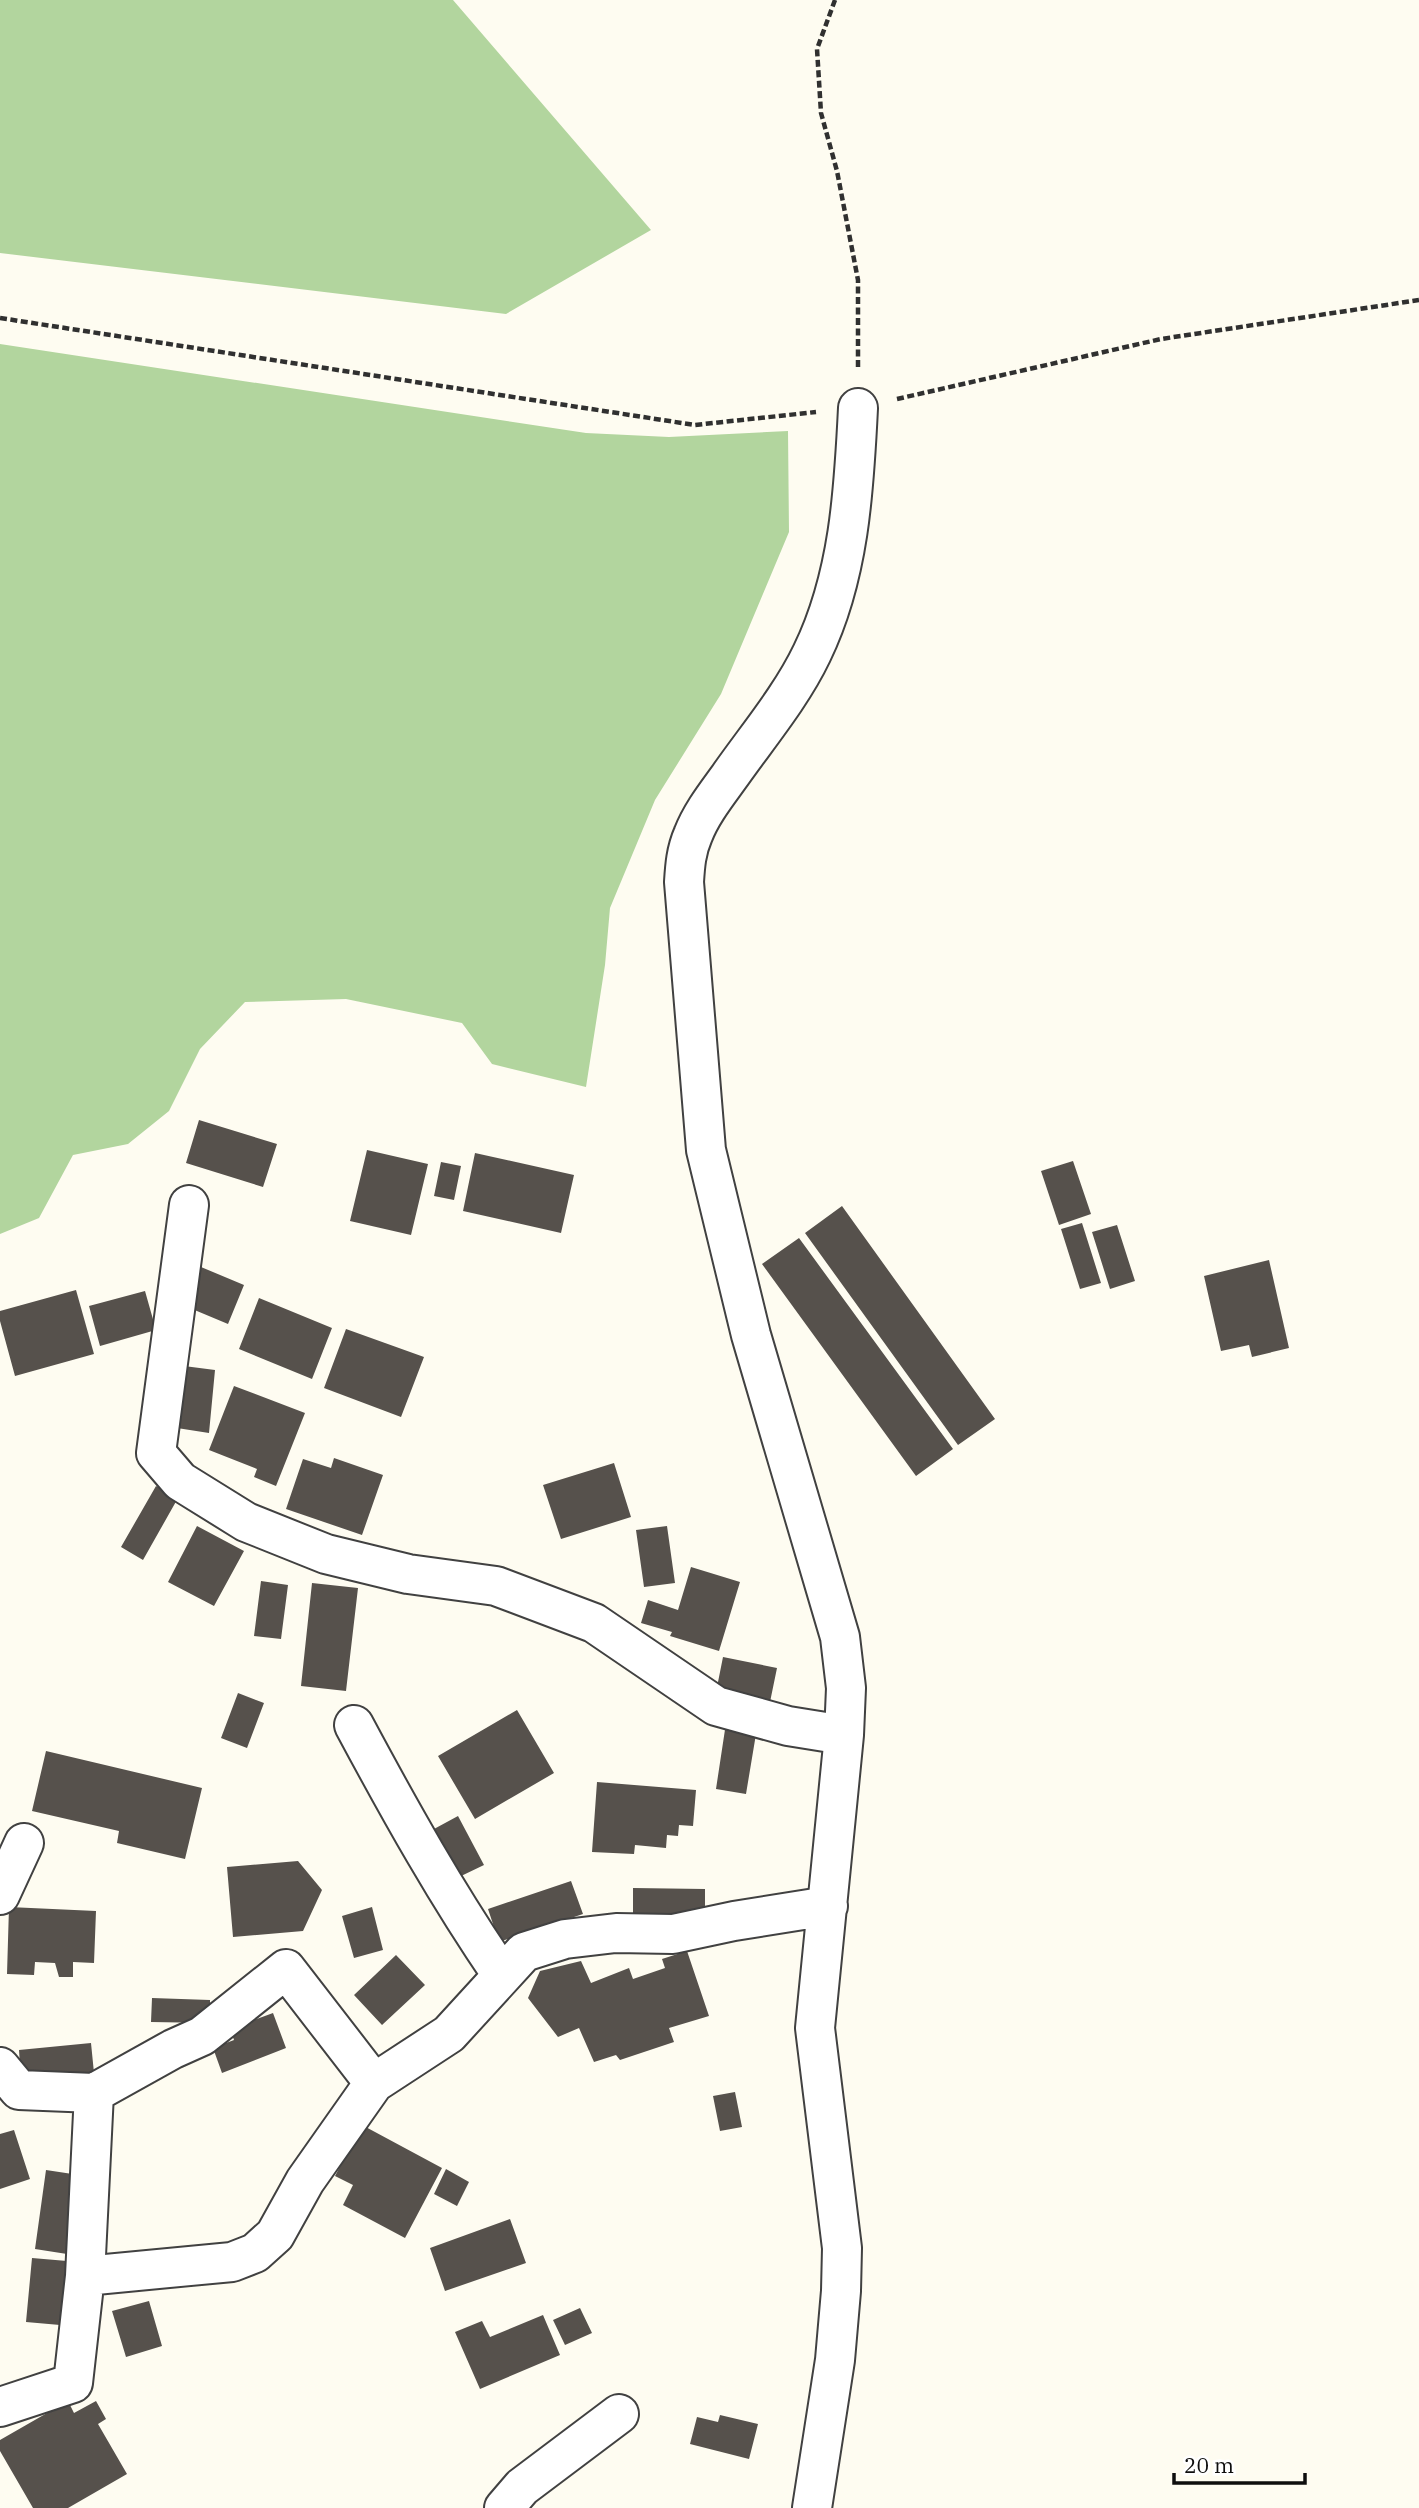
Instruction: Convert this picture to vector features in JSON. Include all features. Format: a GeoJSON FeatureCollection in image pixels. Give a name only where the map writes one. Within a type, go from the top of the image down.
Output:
{"type":"FeatureCollection","features":[{"type":"Feature","properties":{"kind":"street"},"geometry":{"type":"LineString","coordinates":[[811,2508],[835,2360],[841,2291],[842,2248],[815,2028],[844,1735],[846,1688],[840,1637],[751,1335],[706,1150],[684,882],[685,859],[693,835],[709,805],[785,698],[811,655],[830,612],[843,558],[855,477],[858,408]]}},
{"type":"Feature","properties":{"kind":"street"},"geometry":{"type":"LineString","coordinates":[[189,1205],[156,1453],[180,1481],[246,1522],[326,1554],[408,1574],[496,1586],[594,1623],[716,1706],[788,1726],[844,1735]]}},
{"type":"Feature","properties":{"kind":"street"},"geometry":{"type":"LineString","coordinates":[[354,1725],[458,1911],[502,1975]]}},
{"type":"Feature","properties":{"kind":"street"},"geometry":{"type":"LineString","coordinates":[[0,1895],[24,1843]]}},
{"type":"Feature","properties":{"kind":"street"},"geometry":{"type":"LineString","coordinates":[[85,2276],[232,2262],[255,2253],[275,2235],[305,2181],[374,2083],[449,2034],[524,1952],[565,1939],[616,1933],[673,1934],[828,1906]]}},
{"type":"Feature","properties":{"kind":"street"},"geometry":{"type":"LineString","coordinates":[[0,2067],[19,2090],[94,2093],[202,2036],[286,1969],[374,2083]]}},
{"type":"Feature","properties":{"kind":"street"},"geometry":{"type":"LineString","coordinates":[[0,2407],[73,2383],[85,2276],[94,2093]]}},
{"type":"Feature","properties":{"kind":"street"},"geometry":{"type":"LineString","coordinates":[[504,2508],[522,2487],[619,2414]]}},
{"type":"Feature","properties":{"kind":"path"},"geometry":{"type":"LineString","coordinates":[[835,0],[817,49],[821,113],[837,172],[858,280],[858,408]]}},
{"type":"Feature","properties":{"kind":"path"},"geometry":{"type":"LineString","coordinates":[[0,318],[695,425],[858,408],[1161,339],[1419,300]]}},
{"type":"Feature","properties":{"kind":"green space"},"geometry":{"type":"Polygon","coordinates":[[[0,0],[453,0],[651,230],[506,314],[0,253],[0,0]]]}},
{"type":"Feature","properties":{"kind":"green space"},"geometry":{"type":"Polygon","coordinates":[[[0,344],[586,433],[669,437],[788,431],[789,532],[721,694],[655,800],[610,908],[605,965],[586,1087],[492,1064],[462,1023],[346,999],[245,1002],[200,1049],[169,1111],[128,1144],[73,1155],[39,1218],[0,1234],[0,344]]]}},
{"type":"Feature","properties":{"kind":"building"},"geometry":{"type":"Polygon","coordinates":[[[199,1120],[277,1144],[263,1187],[186,1163],[199,1120]]]}},
{"type":"Feature","properties":{"kind":"building"},"geometry":{"type":"Polygon","coordinates":[[[367,1150],[428,1164],[411,1235],[350,1221],[367,1150]]]}},
{"type":"Feature","properties":{"kind":"building"},"geometry":{"type":"Polygon","coordinates":[[[475,1153],[574,1175],[561,1233],[463,1211],[475,1153]]]}},
{"type":"Feature","properties":{"kind":"building"},"geometry":{"type":"Polygon","coordinates":[[[1073,1161],[1091,1214],[1059,1225],[1041,1171],[1073,1161]]]}},
{"type":"Feature","properties":{"kind":"building"},"geometry":{"type":"Polygon","coordinates":[[[441,1162],[461,1166],[454,1200],[434,1196],[441,1162]]]}},
{"type":"Feature","properties":{"kind":"building"},"geometry":{"type":"Polygon","coordinates":[[[842,1206],[995,1419],[958,1445],[805,1233],[842,1206]]]}},
{"type":"Feature","properties":{"kind":"building"},"geometry":{"type":"Polygon","coordinates":[[[1082,1223],[1101,1283],[1080,1289],[1061,1229],[1082,1223]]]}},
{"type":"Feature","properties":{"kind":"building"},"geometry":{"type":"Polygon","coordinates":[[[1117,1225],[1135,1281],[1110,1289],[1092,1232],[1117,1225]]]}},
{"type":"Feature","properties":{"kind":"building"},"geometry":{"type":"Polygon","coordinates":[[[799,1238],[953,1449],[916,1476],[762,1264],[799,1238]]]}},
{"type":"Feature","properties":{"kind":"building"},"geometry":{"type":"Polygon","coordinates":[[[1269,1260],[1289,1348],[1252,1357],[1249,1345],[1221,1351],[1204,1276],[1269,1260]]]}},
{"type":"Feature","properties":{"kind":"building"},"geometry":{"type":"Polygon","coordinates":[[[201,1267],[244,1285],[228,1324],[185,1306],[201,1267]]]}},
{"type":"Feature","properties":{"kind":"building"},"geometry":{"type":"Polygon","coordinates":[[[76,1290],[94,1354],[15,1376],[0,1321],[0,1311],[76,1290]]]}},
{"type":"Feature","properties":{"kind":"building"},"geometry":{"type":"Polygon","coordinates":[[[145,1291],[156,1330],[100,1346],[89,1306],[145,1291]]]}},
{"type":"Feature","properties":{"kind":"building"},"geometry":{"type":"Polygon","coordinates":[[[259,1298],[332,1328],[312,1379],[239,1349],[259,1298]]]}},
{"type":"Feature","properties":{"kind":"building"},"geometry":{"type":"Polygon","coordinates":[[[346,1329],[424,1357],[401,1417],[324,1388],[346,1329]]]}},
{"type":"Feature","properties":{"kind":"building"},"geometry":{"type":"Polygon","coordinates":[[[184,1366],[215,1370],[209,1433],[177,1428],[184,1366]]]}},
{"type":"Feature","properties":{"kind":"building"},"geometry":{"type":"Polygon","coordinates":[[[234,1386],[305,1413],[276,1486],[254,1477],[257,1469],[209,1450],[234,1386]]]}},
{"type":"Feature","properties":{"kind":"building"},"geometry":{"type":"Polygon","coordinates":[[[334,1458],[383,1475],[362,1535],[286,1509],[303,1459],[331,1468],[334,1458]]]}},
{"type":"Feature","properties":{"kind":"building"},"geometry":{"type":"Polygon","coordinates":[[[614,1463],[631,1517],[561,1539],[543,1485],[614,1463]]]}},
{"type":"Feature","properties":{"kind":"building"},"geometry":{"type":"Polygon","coordinates":[[[156,1486],[178,1498],[143,1560],[121,1547],[156,1486]]]}},
{"type":"Feature","properties":{"kind":"building"},"geometry":{"type":"Polygon","coordinates":[[[197,1526],[244,1551],[214,1606],[168,1582],[197,1526]]]}},
{"type":"Feature","properties":{"kind":"building"},"geometry":{"type":"Polygon","coordinates":[[[667,1526],[675,1583],[644,1587],[636,1530],[667,1526]]]}},
{"type":"Feature","properties":{"kind":"building"},"geometry":{"type":"Polygon","coordinates":[[[691,1567],[740,1582],[719,1651],[670,1636],[672,1632],[641,1623],[648,1600],[678,1610],[691,1567]]]}},
{"type":"Feature","properties":{"kind":"building"},"geometry":{"type":"Polygon","coordinates":[[[261,1581],[288,1585],[281,1639],[254,1636],[261,1581]]]}},
{"type":"Feature","properties":{"kind":"building"},"geometry":{"type":"Polygon","coordinates":[[[312,1583],[358,1588],[346,1691],[301,1686],[312,1583]]]}},
{"type":"Feature","properties":{"kind":"building"},"geometry":{"type":"Polygon","coordinates":[[[723,1657],[777,1668],[770,1702],[716,1692],[723,1657]]]}},
{"type":"Feature","properties":{"kind":"building"},"geometry":{"type":"Polygon","coordinates":[[[238,1693],[264,1703],[247,1748],[221,1738],[238,1693]]]}},
{"type":"Feature","properties":{"kind":"building"},"geometry":{"type":"Polygon","coordinates":[[[517,1710],[554,1773],[475,1819],[438,1756],[517,1710]]]}},
{"type":"Feature","properties":{"kind":"building"},"geometry":{"type":"Polygon","coordinates":[[[726,1723],[757,1728],[746,1794],[716,1789],[726,1723]]]}},
{"type":"Feature","properties":{"kind":"building"},"geometry":{"type":"Polygon","coordinates":[[[46,1751],[202,1788],[185,1859],[117,1843],[119,1831],[32,1811],[46,1751]]]}},
{"type":"Feature","properties":{"kind":"building"},"geometry":{"type":"Polygon","coordinates":[[[597,1782],[696,1790],[693,1826],[679,1825],[678,1836],[667,1835],[666,1848],[635,1845],[634,1854],[592,1852],[597,1782]]]}},
{"type":"Feature","properties":{"kind":"building"},"geometry":{"type":"Polygon","coordinates":[[[458,1816],[484,1865],[459,1877],[434,1829],[458,1816]]]}},
{"type":"Feature","properties":{"kind":"building"},"geometry":{"type":"Polygon","coordinates":[[[298,1861],[322,1890],[303,1931],[233,1937],[227,1867],[298,1861]]]}},
{"type":"Feature","properties":{"kind":"building"},"geometry":{"type":"Polygon","coordinates":[[[571,1881],[583,1914],[499,1942],[488,1909],[571,1881]]]}},
{"type":"Feature","properties":{"kind":"building"},"geometry":{"type":"Polygon","coordinates":[[[633,1888],[705,1889],[705,1915],[633,1914],[633,1888]]]}},
{"type":"Feature","properties":{"kind":"building"},"geometry":{"type":"Polygon","coordinates":[[[9,1907],[96,1911],[94,1963],[73,1962],[73,1977],[59,1977],[55,1963],[35,1962],[34,1975],[7,1974],[9,1907]]]}},
{"type":"Feature","properties":{"kind":"building"},"geometry":{"type":"Polygon","coordinates":[[[372,1907],[383,1950],[354,1958],[342,1916],[372,1907]]]}},
{"type":"Feature","properties":{"kind":"building"},"geometry":{"type":"Polygon","coordinates":[[[687,1951],[709,2016],[669,2028],[674,2042],[620,2060],[616,2055],[594,2062],[579,2028],[558,2037],[528,1998],[540,1971],[581,1961],[591,1983],[629,1968],[633,1979],[665,1968],[662,1959],[687,1951]]]}},
{"type":"Feature","properties":{"kind":"building"},"geometry":{"type":"Polygon","coordinates":[[[396,1955],[425,1985],[382,2025],[354,1995],[396,1955]]]}},
{"type":"Feature","properties":{"kind":"building"},"geometry":{"type":"Polygon","coordinates":[[[152,1998],[210,2000],[210,2023],[151,2022],[152,1998]]]}},
{"type":"Feature","properties":{"kind":"building"},"geometry":{"type":"Polygon","coordinates":[[[273,2013],[286,2048],[222,2073],[213,2048],[234,2040],[230,2029],[273,2013]]]}},
{"type":"Feature","properties":{"kind":"building"},"geometry":{"type":"Polygon","coordinates":[[[91,2043],[94,2073],[21,2080],[19,2050],[91,2043]]]}},
{"type":"Feature","properties":{"kind":"building"},"geometry":{"type":"Polygon","coordinates":[[[735,2092],[742,2127],[720,2131],[713,2096],[735,2092]]]}},
{"type":"Feature","properties":{"kind":"building"},"geometry":{"type":"Polygon","coordinates":[[[362,2125],[442,2168],[405,2238],[343,2205],[353,2185],[335,2176],[362,2125]]]}},
{"type":"Feature","properties":{"kind":"building"},"geometry":{"type":"Polygon","coordinates":[[[14,2130],[30,2179],[0,2189],[0,2134],[14,2130]]]}},
{"type":"Feature","properties":{"kind":"building"},"geometry":{"type":"Polygon","coordinates":[[[446,2169],[469,2182],[457,2206],[434,2194],[446,2169]]]}},
{"type":"Feature","properties":{"kind":"building"},"geometry":{"type":"Polygon","coordinates":[[[46,2170],[79,2175],[67,2254],[35,2249],[46,2170]]]}},
{"type":"Feature","properties":{"kind":"building"},"geometry":{"type":"Polygon","coordinates":[[[510,2219],[526,2263],[445,2291],[430,2248],[510,2219]]]}},
{"type":"Feature","properties":{"kind":"building"},"geometry":{"type":"Polygon","coordinates":[[[32,2258],[67,2261],[60,2325],[26,2322],[32,2258]]]}},
{"type":"Feature","properties":{"kind":"building"},"geometry":{"type":"Polygon","coordinates":[[[149,2301],[162,2346],[126,2357],[112,2311],[149,2301]]]}},
{"type":"Feature","properties":{"kind":"building"},"geometry":{"type":"Polygon","coordinates":[[[580,2308],[592,2333],[565,2345],[553,2320],[580,2308]]]}},
{"type":"Feature","properties":{"kind":"building"},"geometry":{"type":"Polygon","coordinates":[[[543,2315],[560,2355],[480,2389],[455,2332],[482,2321],[490,2337],[543,2315]]]}},
{"type":"Feature","properties":{"kind":"building"},"geometry":{"type":"Polygon","coordinates":[[[68,2401],[74,2413],[96,2401],[106,2419],[98,2424],[127,2474],[68,2508],[33,2508],[0,2451],[0,2440],[68,2401]]]}},
{"type":"Feature","properties":{"kind":"building"},"geometry":{"type":"Polygon","coordinates":[[[720,2415],[758,2424],[749,2459],[690,2444],[697,2417],[718,2422],[720,2415]]]}}]}
